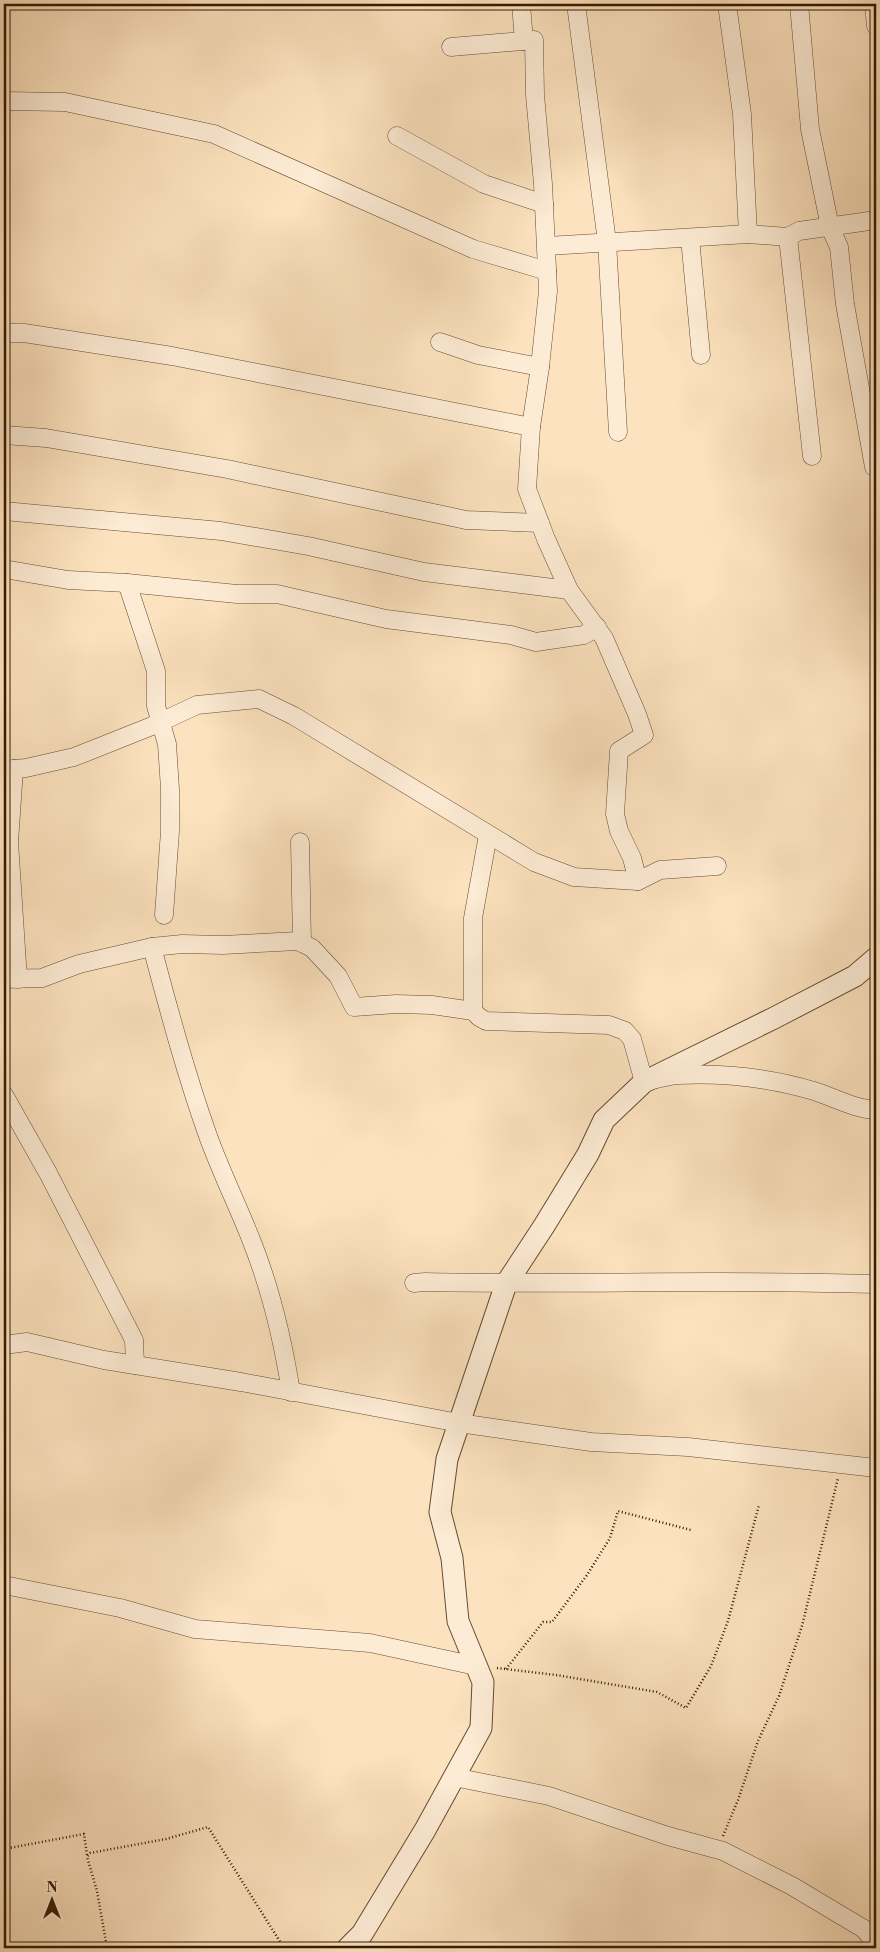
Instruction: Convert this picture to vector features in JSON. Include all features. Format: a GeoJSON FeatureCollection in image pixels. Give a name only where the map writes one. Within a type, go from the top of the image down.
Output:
{"type":"FeatureCollection","features":[{"type":"Feature","properties":{"kind":"street"},"geometry":{"type":"LineString","coordinates":[[521,4],[524,41]]}},
{"type":"Feature","properties":{"kind":"street"},"geometry":{"type":"LineString","coordinates":[[576,4],[607,242],[618,432]]}},
{"type":"Feature","properties":{"kind":"street"},"geometry":{"type":"LineString","coordinates":[[727,4],[742,114],[748,234]]}},
{"type":"Feature","properties":{"kind":"street"},"geometry":{"type":"LineString","coordinates":[[799,4],[810,129],[830,227],[839,247],[845,304],[874,467]]}},
{"type":"Feature","properties":{"kind":"street"},"geometry":{"type":"LineString","coordinates":[[874,4],[876,26]]}},
{"type":"Feature","properties":{"kind":"street"},"geometry":{"type":"LineString","coordinates":[[451,47],[534,40],[535,95],[547,246],[548,291],[531,427],[528,490],[569,590],[604,638],[619,670],[644,735],[619,750],[615,814],[620,832],[632,858],[638,880]]}},
{"type":"Feature","properties":{"kind":"street"},"geometry":{"type":"LineString","coordinates":[[4,101],[65,102],[214,134],[473,249],[547,271]]}},
{"type":"Feature","properties":{"kind":"street"},"geometry":{"type":"LineString","coordinates":[[397,136],[484,184],[544,204]]}},
{"type":"Feature","properties":{"kind":"street"},"geometry":{"type":"LineString","coordinates":[[547,246],[748,234],[788,237],[799,231],[876,220]]}},
{"type":"Feature","properties":{"kind":"street"},"geometry":{"type":"LineString","coordinates":[[788,237],[812,456]]}},
{"type":"Feature","properties":{"kind":"street"},"geometry":{"type":"LineString","coordinates":[[690,238],[701,355]]}},
{"type":"Feature","properties":{"kind":"street"},"geometry":{"type":"LineString","coordinates":[[4,333],[24,333],[172,356],[531,427]]}},
{"type":"Feature","properties":{"kind":"street"},"geometry":{"type":"LineString","coordinates":[[440,342],[478,355],[540,367]]}},
{"type":"Feature","properties":{"kind":"street"},"geometry":{"type":"LineString","coordinates":[[4,435],[46,438],[227,469],[466,520],[540,523]]}},
{"type":"Feature","properties":{"kind":"street"},"geometry":{"type":"LineString","coordinates":[[4,511],[221,531],[308,546],[424,572],[569,590]]}},
{"type":"Feature","properties":{"kind":"street"},"geometry":{"type":"LineString","coordinates":[[4,569],[68,580],[127,583],[237,594],[277,594],[386,618],[511,635],[536,642],[584,635],[597,627]]}},
{"type":"Feature","properties":{"kind":"street"},"geometry":{"type":"LineString","coordinates":[[127,583],[156,671],[156,706],[167,744],[170,832],[164,915]]}},
{"type":"Feature","properties":{"kind":"street"},"geometry":{"type":"LineString","coordinates":[[474,1011],[432,1005],[396,1004],[354,1007],[338,976],[312,948],[298,941],[223,945],[182,944],[152,947],[79,964],[42,978],[11,979],[9,770],[74,757],[152,726],[197,705],[259,700],[294,716],[534,862],[574,877],[638,880],[660,870],[717,866]]}},
{"type":"Feature","properties":{"kind":"street"},"geometry":{"type":"LineString","coordinates":[[488,835],[473,918],[474,1011],[480,1018],[486,1021],[609,1025],[625,1032],[632,1039],[644,1082]]}},
{"type":"Feature","properties":{"kind":"street"},"geometry":{"type":"LineString","coordinates":[[300,842],[302,943]]}},
{"type":"Feature","properties":{"kind":"street"},"geometry":{"type":"LineString","coordinates":[[152,947],[185,1070],[221,1169],[252,1242],[270,1294],[281,1336],[291,1392]]}},
{"type":"Feature","properties":{"kind":"street"},"geometry":{"type":"LineString","coordinates":[[349,1948],[362,1934],[482,1728],[483,1682],[458,1621],[452,1558],[440,1512],[447,1459],[506,1284],[588,1154],[604,1120],[644,1082],[855,976],[876,958]]}},
{"type":"Feature","properties":{"kind":"street"},"geometry":{"type":"LineString","coordinates":[[644,1082],[677,1075],[737,1076],[764,1079],[814,1091],[864,1110],[876,1110]]}},
{"type":"Feature","properties":{"kind":"street"},"geometry":{"type":"LineString","coordinates":[[4,1095],[48,1172],[134,1340],[135,1365]]}},
{"type":"Feature","properties":{"kind":"street"},"geometry":{"type":"LineString","coordinates":[[414,1284],[425,1282],[506,1284],[777,1281],[876,1284]]}},
{"type":"Feature","properties":{"kind":"street"},"geometry":{"type":"LineString","coordinates":[[4,1345],[27,1342],[104,1360],[459,1423],[591,1442],[688,1447],[876,1468]]}},
{"type":"Feature","properties":{"kind":"street"},"geometry":{"type":"LineString","coordinates":[[4,1585],[120,1608],[195,1629],[370,1643],[476,1666]]}},
{"type":"Feature","properties":{"kind":"street"},"geometry":{"type":"LineString","coordinates":[[454,1777],[549,1796],[668,1836],[717,1849],[792,1886],[864,1929],[876,1944]]}},
{"type":"Feature","properties":{"kind":"path"},"geometry":{"type":"LineString","coordinates":[[717,1849],[738,1800],[758,1741],[779,1696],[802,1626],[842,1464]]}},
{"type":"Feature","properties":{"kind":"path"},"geometry":{"type":"LineString","coordinates":[[476,1666],[556,1675],[657,1692],[686,1708],[711,1666],[728,1621],[759,1505]]}},
{"type":"Feature","properties":{"kind":"path"},"geometry":{"type":"LineString","coordinates":[[506,1669],[543,1622],[552,1622],[587,1575],[610,1538],[618,1511],[691,1530]]}},
{"type":"Feature","properties":{"kind":"path"},"geometry":{"type":"LineString","coordinates":[[87,1857],[90,1853],[166,1839],[208,1827],[284,1948]]}},
{"type":"Feature","properties":{"kind":"path"},"geometry":{"type":"LineString","coordinates":[[4,1849],[84,1834],[87,1857],[107,1948]]}}]}
